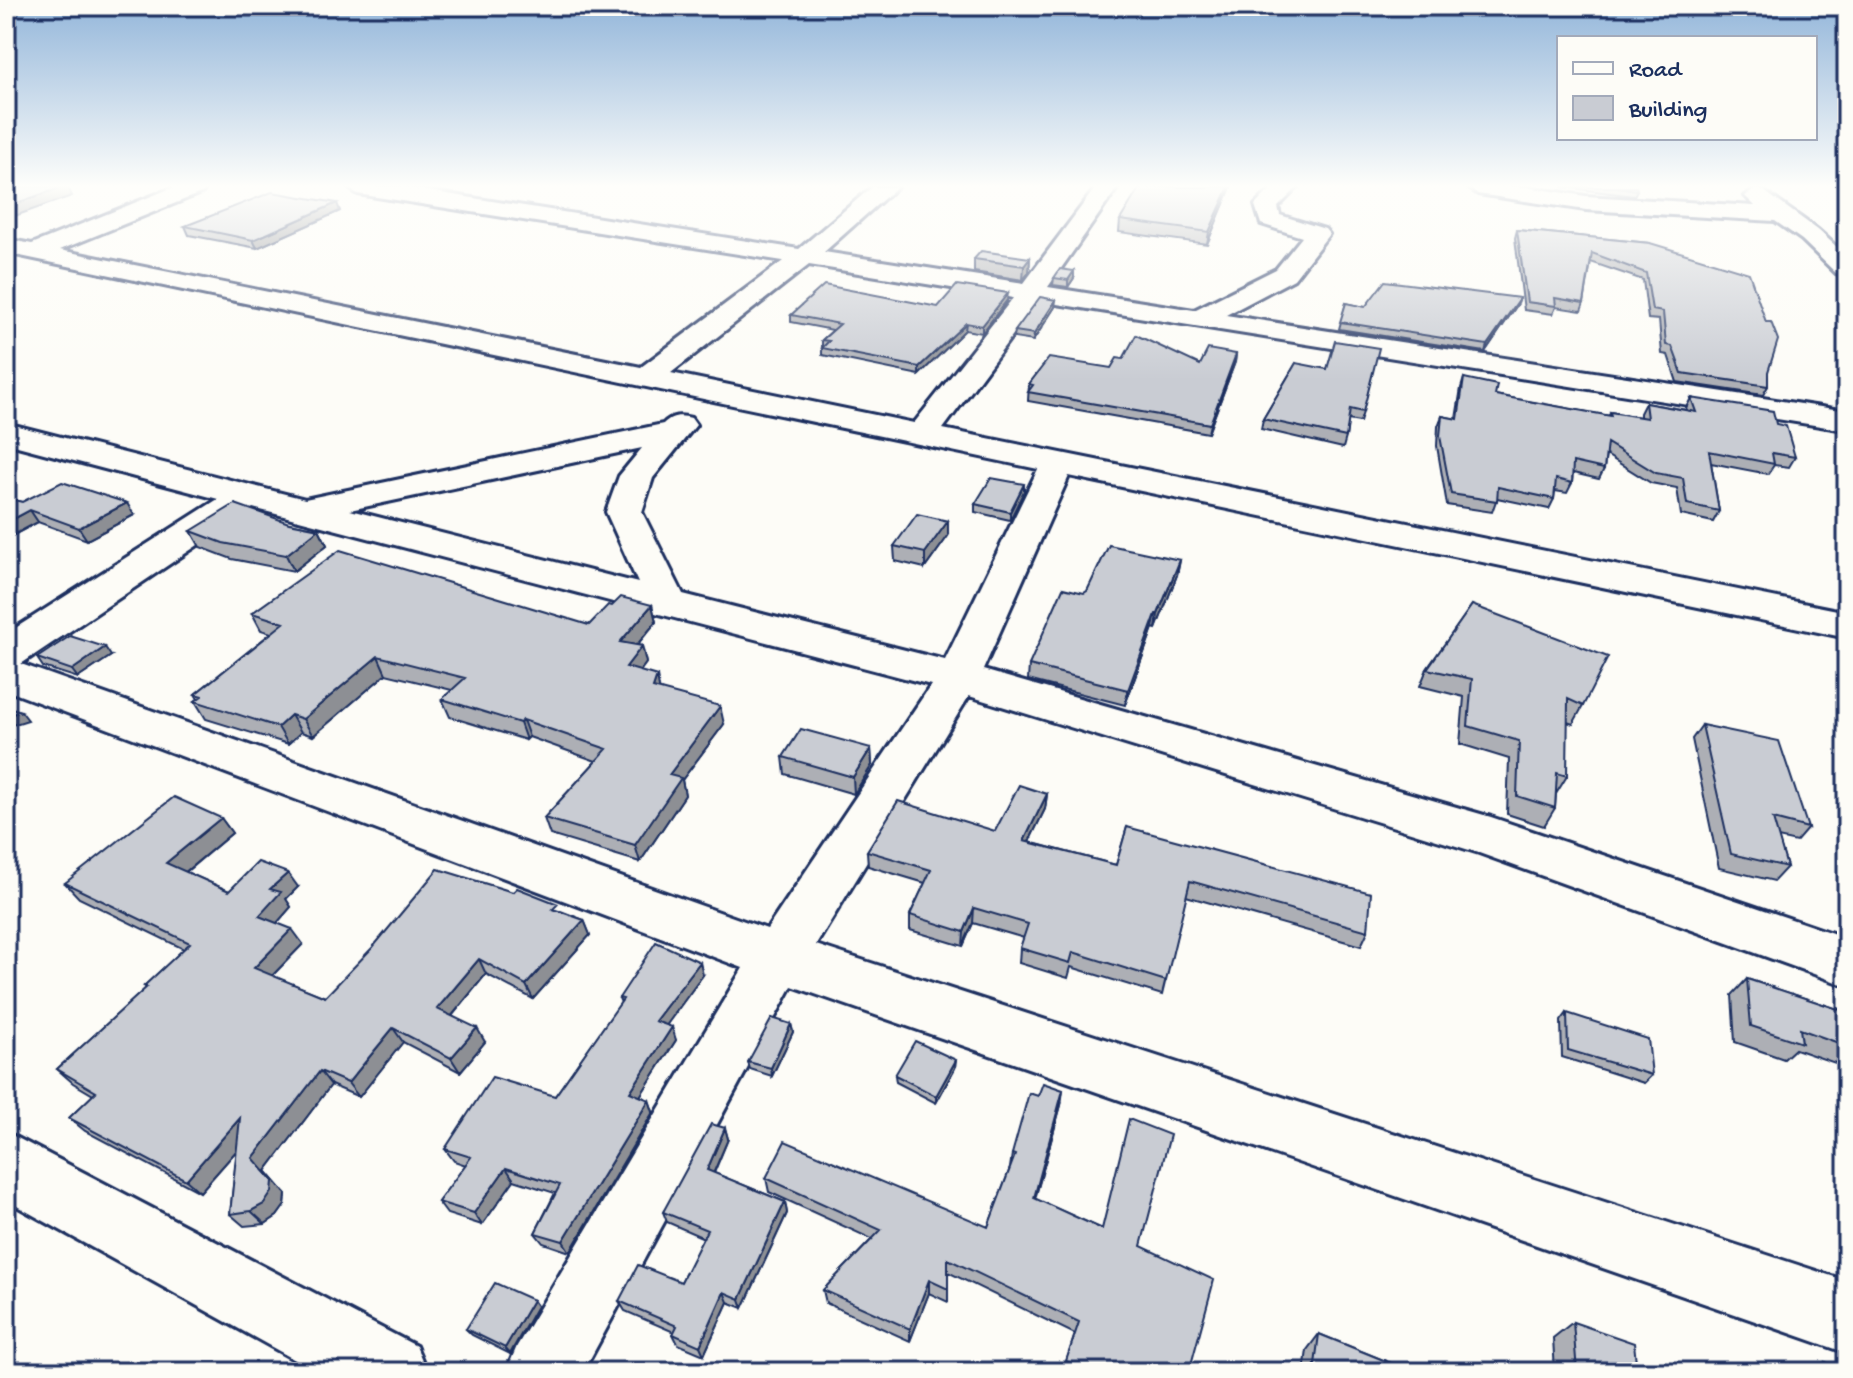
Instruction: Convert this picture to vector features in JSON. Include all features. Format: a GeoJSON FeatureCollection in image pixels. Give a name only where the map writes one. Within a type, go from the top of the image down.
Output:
{"type":"FeatureCollection","features":[{"type":"Feature","properties":{"kind":"street"},"geometry":{"type":"LineString","coordinates":[[775,251],[1844,415]]}},
{"type":"Feature","properties":{"kind":"street"},"geometry":{"type":"LineString","coordinates":[[646,378],[811,251]]}},
{"type":"Feature","properties":{"kind":"street"},"geometry":{"type":"LineString","coordinates":[[921,435],[1061,251]]}},
{"type":"Feature","properties":{"kind":"street"},"geometry":{"type":"LineString","coordinates":[[1199,318],[1285,274],[1303,251]]}},
{"type":"Feature","properties":{"kind":"street"},"geometry":{"type":"LineString","coordinates":[[1827,251],[1847,270]]}},
{"type":"Feature","properties":{"kind":"street"},"geometry":{"type":"LineString","coordinates":[[19,258],[67,259],[1847,625]]}},
{"type":"Feature","properties":{"kind":"street"},"geometry":{"type":"LineString","coordinates":[[667,603],[624,512],[636,476],[672,432],[717,393]]}},
{"type":"Feature","properties":{"kind":"street"},"geometry":{"type":"LineString","coordinates":[[303,509],[672,432]]}},
{"type":"Feature","properties":{"kind":"street"},"geometry":{"type":"LineString","coordinates":[[6,433],[958,678],[1491,837],[1847,962]]}},
{"type":"Feature","properties":{"kind":"street"},"geometry":{"type":"LineString","coordinates":[[543,1372],[779,957],[958,678],[1058,463]]}},
{"type":"Feature","properties":{"kind":"street"},"geometry":{"type":"LineString","coordinates":[[6,654],[248,495]]}},
{"type":"Feature","properties":{"kind":"street"},"geometry":{"type":"LineString","coordinates":[[6,674],[779,957],[1847,1317]]}},
{"type":"Feature","properties":{"kind":"street"},"geometry":{"type":"LineString","coordinates":[[6,1164],[390,1372]]}},
{"type":"Feature","properties":{"kind":"building"},"geometry":{"type":"Polygon","coordinates":[[[981,251],[1030,258],[1024,266],[974,259],[981,251]]]}},
{"type":"Feature","properties":{"kind":"building"},"geometry":{"type":"Polygon","coordinates":[[[1520,251],[1677,251],[1749,273],[1766,322],[1771,322],[1778,340],[1768,372],[1768,386],[1682,373],[1672,346],[1666,345],[1663,312],[1652,310],[1646,273],[1592,253],[1584,303],[1555,298],[1556,306],[1527,302],[1520,251]]]}},
{"type":"Feature","properties":{"kind":"building"},"geometry":{"type":"Polygon","coordinates":[[[1060,269],[1074,271],[1068,280],[1054,278],[1060,269]]]}},
{"type":"Feature","properties":{"kind":"building"},"geometry":{"type":"Polygon","coordinates":[[[1385,281],[1520,298],[1487,345],[1340,322],[1346,303],[1365,307],[1385,281]]]}},
{"type":"Feature","properties":{"kind":"building"},"geometry":{"type":"Polygon","coordinates":[[[824,285],[938,307],[957,285],[1008,293],[982,326],[966,323],[919,367],[822,348],[829,341],[822,340],[840,324],[791,315],[824,285]]]}},
{"type":"Feature","properties":{"kind":"building"},"geometry":{"type":"Polygon","coordinates":[[[1040,297],[1056,300],[1034,334],[1015,331],[1040,297]]]}},
{"type":"Feature","properties":{"kind":"building"},"geometry":{"type":"Polygon","coordinates":[[[1136,335],[1200,365],[1208,349],[1236,354],[1210,424],[1028,392],[1033,385],[1029,384],[1049,358],[1111,368],[1117,358],[1123,359],[1136,335]]]}},
{"type":"Feature","properties":{"kind":"building"},"geometry":{"type":"Polygon","coordinates":[[[1335,341],[1379,348],[1363,412],[1350,409],[1346,437],[1263,419],[1296,363],[1327,369],[1335,341]]]}},
{"type":"Feature","properties":{"kind":"building"},"geometry":{"type":"Polygon","coordinates":[[[1464,378],[1497,385],[1495,395],[1611,416],[1610,412],[1647,418],[1645,403],[1696,412],[1691,398],[1773,411],[1776,424],[1786,426],[1795,457],[1772,453],[1774,464],[1709,451],[1719,511],[1687,504],[1683,478],[1656,473],[1607,443],[1604,469],[1573,462],[1572,483],[1556,479],[1554,499],[1498,487],[1497,501],[1451,494],[1440,436],[1442,416],[1458,419],[1464,378]]]}},
{"type":"Feature","properties":{"kind":"building"},"geometry":{"type":"Polygon","coordinates":[[[991,478],[1024,484],[1010,512],[975,504],[991,478]]]}},
{"type":"Feature","properties":{"kind":"building"},"geometry":{"type":"Polygon","coordinates":[[[62,482],[127,503],[79,528],[30,510],[6,523],[6,498],[22,502],[62,482]]]}},
{"type":"Feature","properties":{"kind":"building"},"geometry":{"type":"Polygon","coordinates":[[[235,504],[289,523],[319,529],[286,555],[223,543],[191,531],[235,504]]]}},
{"type":"Feature","properties":{"kind":"building"},"geometry":{"type":"Polygon","coordinates":[[[917,514],[948,521],[925,553],[894,546],[917,514]]]}},
{"type":"Feature","properties":{"kind":"building"},"geometry":{"type":"Polygon","coordinates":[[[1109,545],[1180,560],[1128,690],[1029,665],[1063,588],[1087,591],[1109,545]]]}},
{"type":"Feature","properties":{"kind":"building"},"geometry":{"type":"Polygon","coordinates":[[[340,550],[589,625],[608,605],[612,606],[621,597],[652,605],[620,642],[642,646],[626,667],[657,676],[653,688],[720,706],[669,775],[681,778],[635,845],[544,818],[607,749],[523,720],[520,723],[442,699],[465,678],[378,656],[303,719],[291,715],[278,727],[195,701],[202,696],[195,694],[284,623],[252,613],[340,550]]]}},
{"type":"Feature","properties":{"kind":"building"},"geometry":{"type":"Polygon","coordinates":[[[1472,605],[1608,657],[1583,706],[1568,699],[1567,776],[1557,773],[1555,808],[1517,796],[1519,741],[1468,726],[1472,679],[1427,669],[1472,605]]]}},
{"type":"Feature","properties":{"kind":"building"},"geometry":{"type":"Polygon","coordinates":[[[70,636],[105,647],[72,670],[37,658],[70,636]]]}},
{"type":"Feature","properties":{"kind":"building"},"geometry":{"type":"Polygon","coordinates":[[[6,706],[21,711],[6,716],[6,706]]]}},
{"type":"Feature","properties":{"kind":"building"},"geometry":{"type":"Polygon","coordinates":[[[1702,725],[1779,741],[1808,828],[1773,819],[1787,867],[1731,854],[1702,725]]]}},
{"type":"Feature","properties":{"kind":"building"},"geometry":{"type":"Polygon","coordinates":[[[801,729],[871,748],[853,777],[783,757],[801,729]]]}},
{"type":"Feature","properties":{"kind":"building"},"geometry":{"type":"Polygon","coordinates":[[[1019,785],[1047,794],[1024,841],[1116,865],[1127,827],[1371,893],[1368,931],[1190,881],[1166,981],[1073,952],[1070,963],[1020,948],[1028,924],[974,908],[964,932],[910,915],[931,870],[867,851],[898,801],[995,831],[1019,785]]]}},
{"type":"Feature","properties":{"kind":"building"},"geometry":{"type":"Polygon","coordinates":[[[174,797],[221,818],[166,863],[229,891],[258,862],[288,873],[270,889],[281,892],[259,916],[292,929],[254,968],[325,997],[373,947],[438,869],[513,892],[517,888],[558,904],[553,909],[584,920],[526,985],[479,959],[437,1009],[477,1028],[451,1058],[393,1028],[348,1083],[320,1071],[253,1158],[273,1181],[272,1192],[264,1204],[251,1211],[230,1214],[240,1118],[186,1180],[69,1118],[96,1092],[57,1069],[190,943],[65,883],[174,797]]]}},
{"type":"Feature","properties":{"kind":"building"},"geometry":{"type":"Polygon","coordinates":[[[656,942],[700,962],[655,1021],[672,1027],[630,1092],[649,1100],[563,1241],[535,1233],[560,1185],[506,1168],[474,1213],[438,1202],[471,1157],[445,1149],[492,1077],[555,1096],[623,999],[619,998],[656,942]]]}},
{"type":"Feature","properties":{"kind":"building"},"geometry":{"type":"Polygon","coordinates":[[[1747,979],[1847,1012],[1847,1046],[1800,1029],[1802,1043],[1751,1026],[1747,979]]]}},
{"type":"Feature","properties":{"kind":"building"},"geometry":{"type":"Polygon","coordinates":[[[1567,1013],[1648,1039],[1652,1075],[1568,1050],[1567,1013]]]}},
{"type":"Feature","properties":{"kind":"building"},"geometry":{"type":"Polygon","coordinates":[[[772,1018],[791,1024],[771,1068],[748,1062],[772,1018]]]}},
{"type":"Feature","properties":{"kind":"building"},"geometry":{"type":"Polygon","coordinates":[[[915,1041],[956,1060],[936,1096],[895,1075],[915,1041]]]}},
{"type":"Feature","properties":{"kind":"building"},"geometry":{"type":"Polygon","coordinates":[[[1043,1083],[1063,1090],[1034,1198],[1102,1229],[1129,1119],[1170,1135],[1141,1246],[1214,1280],[1189,1372],[1088,1372],[1066,1361],[1079,1322],[948,1259],[948,1289],[929,1280],[910,1329],[823,1290],[881,1230],[766,1178],[785,1141],[988,1227],[1015,1155],[1012,1154],[1029,1093],[1038,1096],[1043,1083]]]}},
{"type":"Feature","properties":{"kind":"building"},"geometry":{"type":"Polygon","coordinates":[[[711,1124],[725,1128],[707,1170],[785,1202],[740,1299],[724,1292],[700,1346],[673,1334],[677,1326],[619,1301],[638,1265],[681,1282],[707,1230],[663,1212],[711,1124]]]}},
{"type":"Feature","properties":{"kind":"building"},"geometry":{"type":"Polygon","coordinates":[[[495,1283],[533,1300],[505,1348],[466,1329],[495,1283]]]}},
{"type":"Feature","properties":{"kind":"building"},"geometry":{"type":"Polygon","coordinates":[[[1573,1322],[1634,1343],[1637,1372],[1577,1372],[1573,1322]]]}},
{"type":"Feature","properties":{"kind":"building"},"geometry":{"type":"Polygon","coordinates":[[[1319,1334],[1413,1372],[1314,1372],[1319,1334]]]}},
{"type":"Feature","properties":{"kind":"building"},"geometry":{"type":"Polygon","coordinates":[[[1825,1362],[1847,1371],[1847,1372],[1826,1372],[1825,1362]]]}}]}
